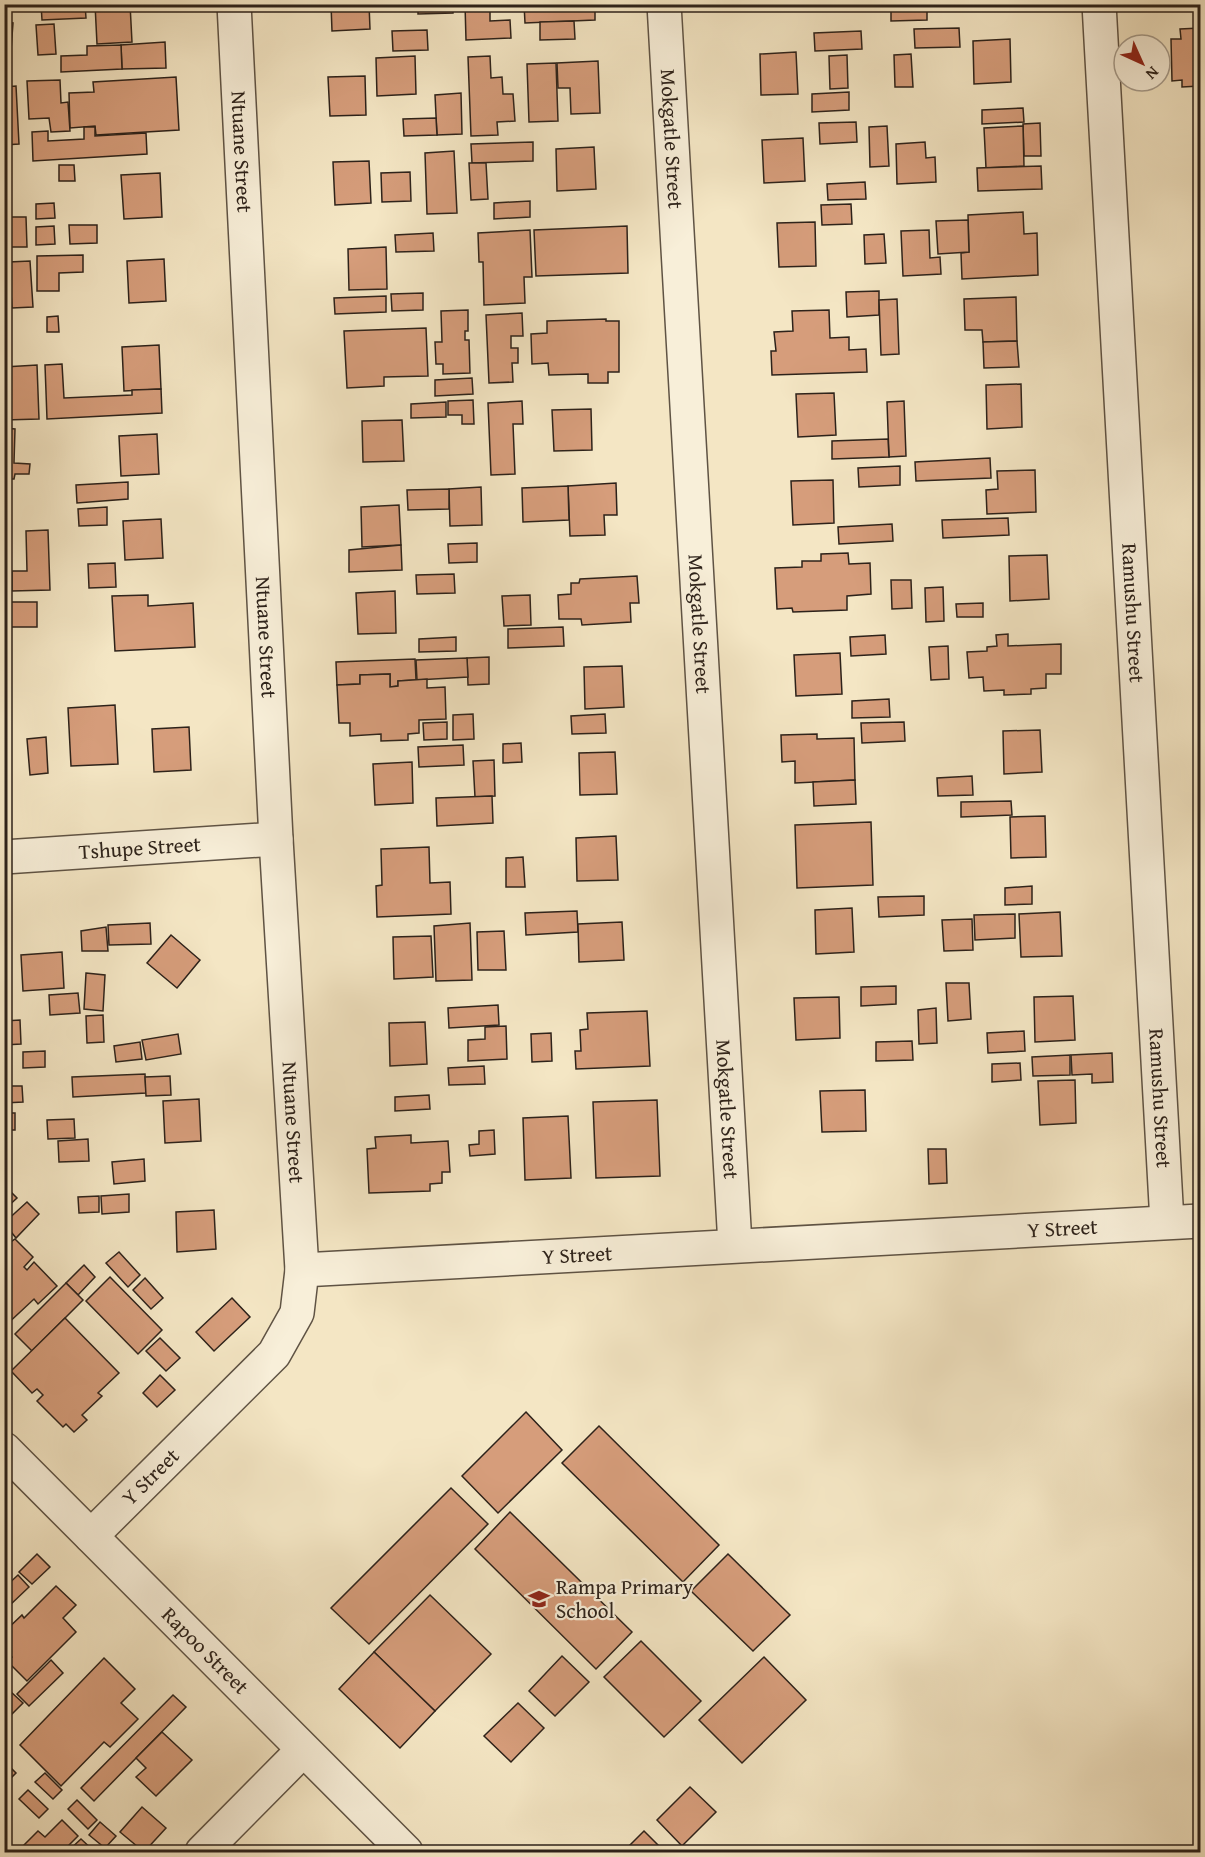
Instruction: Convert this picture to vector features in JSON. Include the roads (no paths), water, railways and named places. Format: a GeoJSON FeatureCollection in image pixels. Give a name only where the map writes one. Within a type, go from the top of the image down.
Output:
{"type":"FeatureCollection","features":[{"type":"Feature","properties":{"kind":"street","name":"Ntuane Street"},"geometry":{"type":"LineString","coordinates":[[234,4],[276,839],[302,1270]]}},
{"type":"Feature","properties":{"kind":"street","name":"Mokgatle Street"},"geometry":{"type":"LineString","coordinates":[[664,4],[735,1245]]}},
{"type":"Feature","properties":{"kind":"street","name":"Ramushu Street"},"geometry":{"type":"LineString","coordinates":[[1099,4],[1167,1222]]}},
{"type":"Feature","properties":{"kind":"street","name":"Tshupe Street"},"geometry":{"type":"LineString","coordinates":[[4,857],[276,839]]}},
{"type":"Feature","properties":{"kind":"street","name":"Y Street"},"geometry":{"type":"LineString","coordinates":[[91,1536],[274,1354],[297,1313],[302,1270],[1200,1221]]}},
{"type":"Feature","properties":{"kind":"street","name":"Rapoo Street"},"geometry":{"type":"LineString","coordinates":[[4,1449],[406,1852]]}},
{"type":"Feature","properties":{"kind":"street"},"geometry":{"type":"LineString","coordinates":[[202,1852],[303,1750]]}},
{"type":"Feature","properties":{"kind":"place","name":"Rampa Primary School"},"geometry":{"type":"Point","coordinates":[539,1599]}}]}
